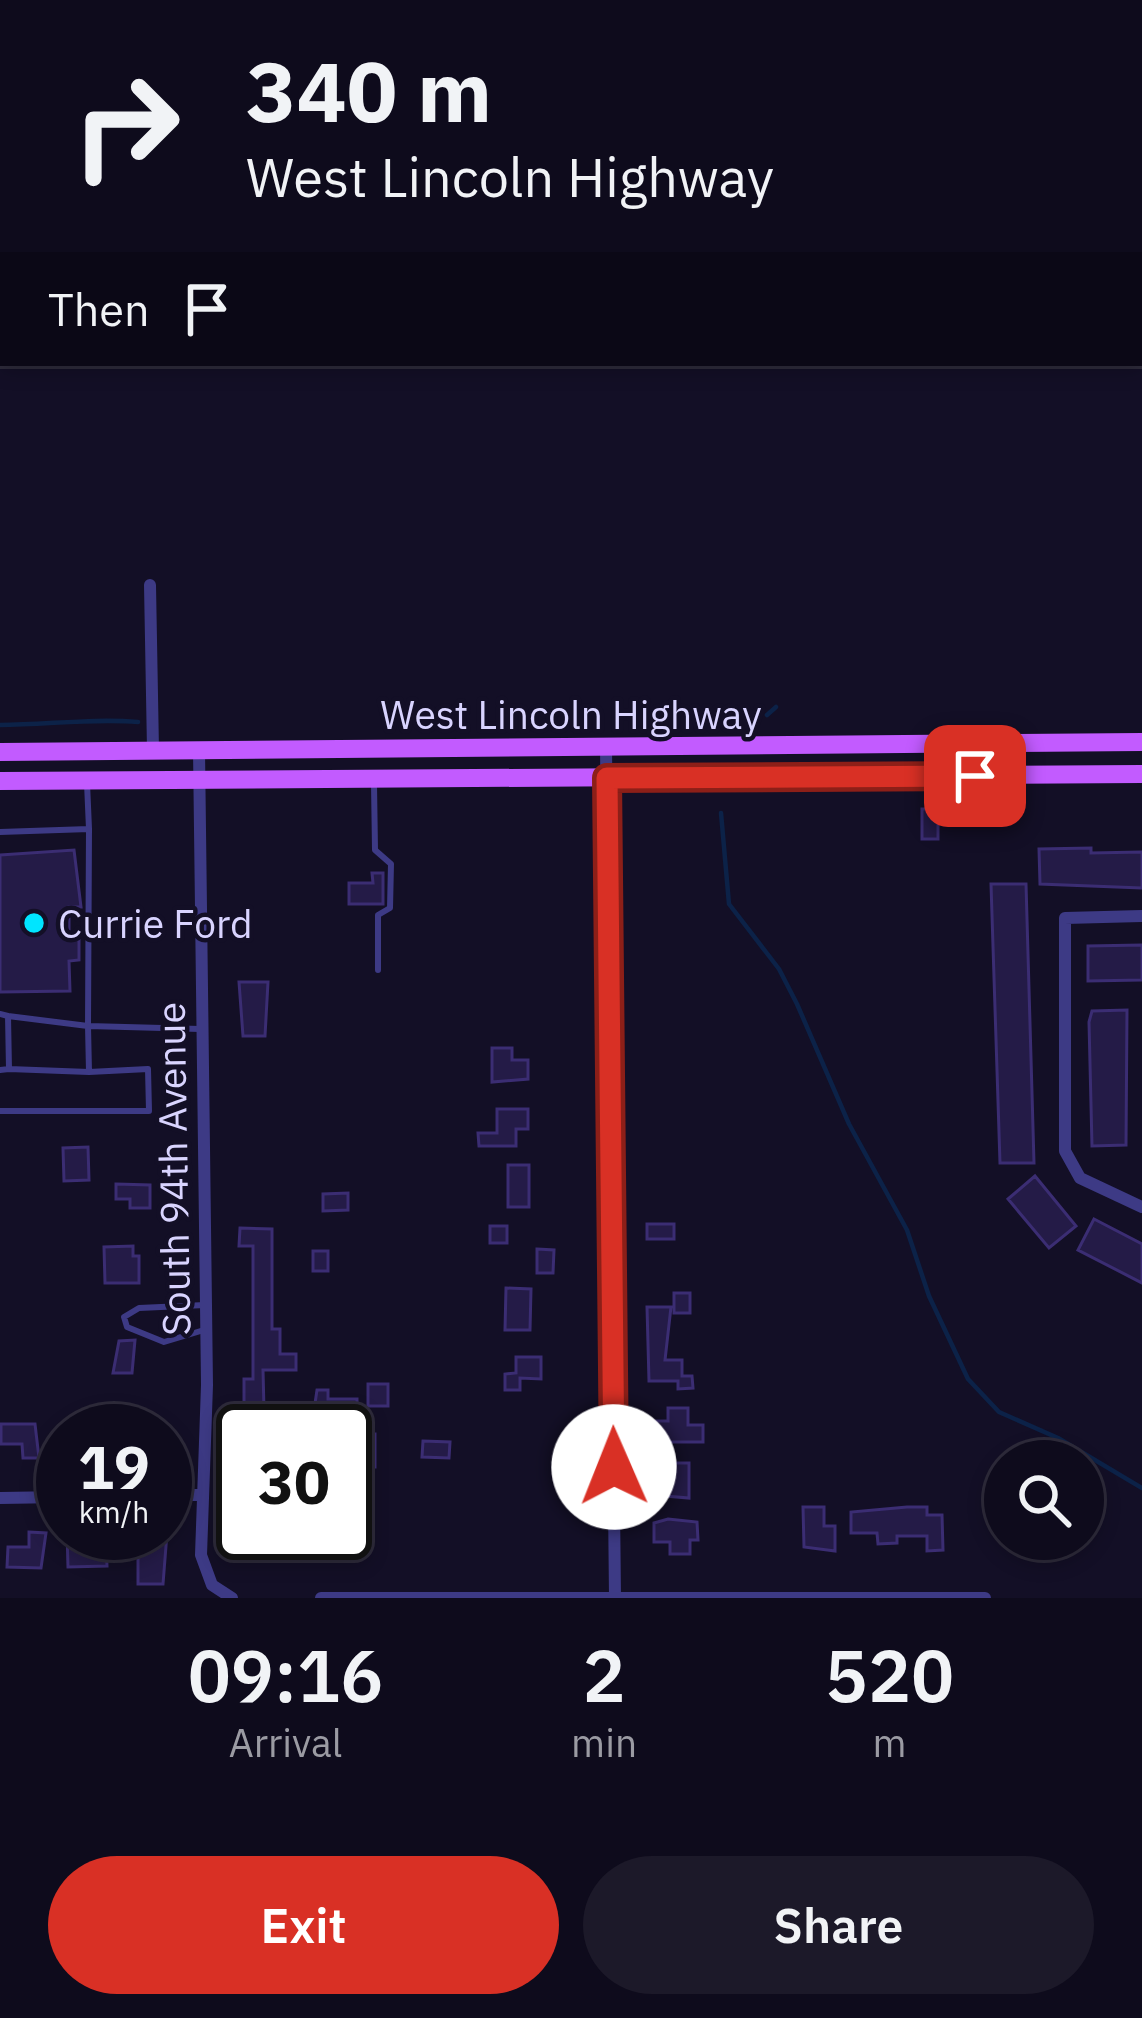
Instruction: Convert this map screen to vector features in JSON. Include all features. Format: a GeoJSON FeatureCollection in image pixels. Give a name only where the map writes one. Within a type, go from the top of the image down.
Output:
{"type":"FeatureCollection","features":[{"type":"Feature","properties":{"kind":"main road","name":"West Lincoln Highway"},"geometry":{"type":"LineString","coordinates":[[0,752],[1142,742]]}},
{"type":"Feature","properties":{"kind":"main road","name":"West Lincoln Highway"},"geometry":{"type":"LineString","coordinates":[[0,782],[1142,774]]}},
{"type":"Feature","properties":{"kind":"street"},"geometry":{"type":"LineString","coordinates":[[150,585],[153,750]]}},
{"type":"Feature","properties":{"kind":"street"},"geometry":{"type":"LineString","coordinates":[[606,746],[615,1597]]}},
{"type":"Feature","properties":{"kind":"street","name":"South 94th Avenue"},"geometry":{"type":"LineString","coordinates":[[200,750],[206,1329],[201,1555],[212,1585],[232,1598]]}},
{"type":"Feature","properties":{"kind":"street"},"geometry":{"type":"LineString","coordinates":[[1142,916],[1065,918],[1062,953],[1064,1151],[1089,1185],[1142,1207]]}},
{"type":"Feature","properties":{"kind":"street"},"geometry":{"type":"LineString","coordinates":[[192,1495],[201,1495]]}},
{"type":"Feature","properties":{"kind":"street"},"geometry":{"type":"LineString","coordinates":[[0,1498],[36,1497]]}},
{"type":"Feature","properties":{"kind":"street"},"geometry":{"type":"LineString","coordinates":[[321,1598],[985,1597]]}},
{"type":"Feature","properties":{"kind":"lane"},"geometry":{"type":"LineString","coordinates":[[374,780],[375,850],[391,863],[391,908],[378,915],[378,970]]}},
{"type":"Feature","properties":{"kind":"lane"},"geometry":{"type":"LineString","coordinates":[[87,783],[89,1072]]}},
{"type":"Feature","properties":{"kind":"lane"},"geometry":{"type":"LineString","coordinates":[[0,832],[89,829]]}},
{"type":"Feature","properties":{"kind":"lane"},"geometry":{"type":"LineString","coordinates":[[0,1111],[149,1111],[148,1069],[4,1069],[4,1015],[88,1026],[200,1029]]}},
{"type":"Feature","properties":{"kind":"lane"},"geometry":{"type":"LineString","coordinates":[[205,1305],[139,1308],[124,1317],[127,1327],[155,1341],[172,1341],[206,1329]]}},
{"type":"Feature","properties":{"kind":"building"},"geometry":{"type":"Polygon","coordinates":[[[922,809],[938,809],[938,839],[922,839],[922,809]]]}},
{"type":"Feature","properties":{"kind":"building"},"geometry":{"type":"Polygon","coordinates":[[[1091,848],[1091,853],[1142,852],[1142,888],[1040,884],[1039,849],[1091,848]]]}},
{"type":"Feature","properties":{"kind":"building","name":"Currie Ford"},"geometry":{"type":"Polygon","coordinates":[[[74,850],[81,907],[69,907],[69,939],[79,939],[79,960],[69,961],[70,991],[0,992],[0,855],[74,850]]]}},
{"type":"Feature","properties":{"kind":"building"},"geometry":{"type":"Polygon","coordinates":[[[372,873],[383,873],[383,904],[349,904],[349,883],[373,883],[372,873]]]}},
{"type":"Feature","properties":{"kind":"building"},"geometry":{"type":"Polygon","coordinates":[[[991,884],[1026,884],[1034,1163],[1000,1163],[991,884]]]}},
{"type":"Feature","properties":{"kind":"building"},"geometry":{"type":"Polygon","coordinates":[[[1142,945],[1142,980],[1088,981],[1088,946],[1142,945]]]}},
{"type":"Feature","properties":{"kind":"building"},"geometry":{"type":"Polygon","coordinates":[[[239,982],[268,982],[265,1036],[243,1036],[239,982]]]}},
{"type":"Feature","properties":{"kind":"building"},"geometry":{"type":"Polygon","coordinates":[[[1127,1010],[1126,1145],[1092,1146],[1089,1022],[1092,1011],[1127,1010]]]}},
{"type":"Feature","properties":{"kind":"building"},"geometry":{"type":"Polygon","coordinates":[[[492,1048],[512,1048],[512,1060],[528,1060],[528,1079],[492,1082],[492,1048]]]}},
{"type":"Feature","properties":{"kind":"building"},"geometry":{"type":"Polygon","coordinates":[[[497,1109],[528,1109],[528,1129],[516,1129],[516,1146],[479,1146],[478,1133],[497,1133],[497,1109]]]}},
{"type":"Feature","properties":{"kind":"building"},"geometry":{"type":"Polygon","coordinates":[[[88,1147],[89,1180],[64,1181],[63,1148],[88,1147]]]}},
{"type":"Feature","properties":{"kind":"building"},"geometry":{"type":"Polygon","coordinates":[[[508,1165],[529,1165],[529,1207],[508,1207],[508,1165]]]}},
{"type":"Feature","properties":{"kind":"building"},"geometry":{"type":"Polygon","coordinates":[[[1035,1176],[1076,1226],[1049,1248],[1008,1199],[1035,1176]]]}},
{"type":"Feature","properties":{"kind":"building"},"geometry":{"type":"Polygon","coordinates":[[[116,1184],[150,1185],[150,1208],[130,1208],[130,1199],[116,1199],[116,1184]]]}},
{"type":"Feature","properties":{"kind":"building"},"geometry":{"type":"Polygon","coordinates":[[[348,1193],[348,1210],[323,1211],[323,1194],[348,1193]]]}},
{"type":"Feature","properties":{"kind":"building"},"geometry":{"type":"Polygon","coordinates":[[[1094,1219],[1142,1244],[1142,1283],[1078,1250],[1094,1219]]]}},
{"type":"Feature","properties":{"kind":"building"},"geometry":{"type":"Polygon","coordinates":[[[647,1224],[674,1224],[674,1239],[647,1239],[647,1224]]]}},
{"type":"Feature","properties":{"kind":"building"},"geometry":{"type":"Polygon","coordinates":[[[490,1226],[507,1226],[507,1243],[490,1243],[490,1226]]]}},
{"type":"Feature","properties":{"kind":"building"},"geometry":{"type":"Polygon","coordinates":[[[240,1228],[272,1229],[272,1329],[280,1329],[280,1354],[296,1354],[296,1370],[263,1370],[264,1404],[244,1404],[244,1379],[253,1379],[253,1246],[239,1246],[240,1228]]]}},
{"type":"Feature","properties":{"kind":"building"},"geometry":{"type":"Polygon","coordinates":[[[133,1246],[133,1256],[139,1256],[139,1283],[105,1283],[104,1247],[133,1246]]]}},
{"type":"Feature","properties":{"kind":"building"},"geometry":{"type":"Polygon","coordinates":[[[537,1249],[554,1250],[553,1273],[537,1273],[537,1249]]]}},
{"type":"Feature","properties":{"kind":"building"},"geometry":{"type":"Polygon","coordinates":[[[313,1251],[328,1251],[328,1271],[313,1271],[313,1251]]]}},
{"type":"Feature","properties":{"kind":"building"},"geometry":{"type":"Polygon","coordinates":[[[506,1288],[531,1289],[530,1330],[505,1330],[506,1288]]]}},
{"type":"Feature","properties":{"kind":"building"},"geometry":{"type":"Polygon","coordinates":[[[674,1293],[690,1293],[690,1313],[674,1313],[674,1293]]]}},
{"type":"Feature","properties":{"kind":"building"},"geometry":{"type":"Polygon","coordinates":[[[647,1307],[671,1307],[665,1360],[682,1360],[682,1376],[692,1376],[693,1388],[678,1389],[678,1381],[649,1381],[647,1307]]]}},
{"type":"Feature","properties":{"kind":"building"},"geometry":{"type":"Polygon","coordinates":[[[135,1340],[132,1373],[113,1373],[119,1341],[135,1340]]]}},
{"type":"Feature","properties":{"kind":"building"},"geometry":{"type":"Polygon","coordinates":[[[516,1357],[541,1357],[541,1379],[520,1378],[520,1390],[505,1390],[505,1374],[516,1373],[516,1357]]]}},
{"type":"Feature","properties":{"kind":"building"},"geometry":{"type":"Polygon","coordinates":[[[368,1384],[388,1384],[388,1406],[368,1404],[368,1384]]]}},
{"type":"Feature","properties":{"kind":"building"},"geometry":{"type":"Polygon","coordinates":[[[317,1390],[328,1390],[328,1399],[357,1399],[357,1404],[315,1404],[317,1390]]]}},
{"type":"Feature","properties":{"kind":"building"},"geometry":{"type":"Polygon","coordinates":[[[668,1408],[688,1408],[688,1425],[703,1425],[703,1442],[653,1442],[653,1421],[668,1421],[668,1408]]]}},
{"type":"Feature","properties":{"kind":"building"},"geometry":{"type":"Polygon","coordinates":[[[1,1424],[35,1424],[36,1458],[23,1458],[22,1444],[1,1444],[1,1424]]]}},
{"type":"Feature","properties":{"kind":"building"},"geometry":{"type":"Polygon","coordinates":[[[372,1434],[375,1434],[372,1467],[372,1434]]]}},
{"type":"Feature","properties":{"kind":"building"},"geometry":{"type":"Polygon","coordinates":[[[423,1441],[450,1442],[449,1458],[422,1457],[423,1441]]]}},
{"type":"Feature","properties":{"kind":"building"},"geometry":{"type":"Polygon","coordinates":[[[668,1463],[689,1463],[689,1498],[654,1495],[654,1476],[668,1476],[668,1463]]]}},
{"type":"Feature","properties":{"kind":"building"},"geometry":{"type":"Polygon","coordinates":[[[803,1507],[824,1507],[824,1526],[835,1526],[835,1551],[804,1547],[803,1507]]]}},
{"type":"Feature","properties":{"kind":"building"},"geometry":{"type":"Polygon","coordinates":[[[927,1507],[927,1515],[942,1515],[943,1550],[927,1551],[927,1536],[897,1536],[897,1543],[878,1544],[877,1533],[851,1533],[851,1512],[927,1507]]]}},
{"type":"Feature","properties":{"kind":"building"},"geometry":{"type":"Polygon","coordinates":[[[668,1519],[697,1522],[698,1540],[690,1540],[690,1554],[670,1554],[670,1542],[654,1542],[654,1523],[668,1519]]]}},
{"type":"Feature","properties":{"kind":"building"},"geometry":{"type":"Polygon","coordinates":[[[29,1532],[36,1532],[36,1560],[42,1560],[41,1568],[7,1567],[8,1547],[29,1547],[29,1532]]]}},
{"type":"Feature","properties":{"kind":"building"},"geometry":{"type":"Polygon","coordinates":[[[68,1560],[107,1560],[107,1566],[68,1567],[68,1560]]]}},
{"type":"Feature","properties":{"kind":"building"},"geometry":{"type":"Polygon","coordinates":[[[138,1560],[165,1560],[163,1584],[138,1584],[138,1560]]]}},
{"type":"Feature","properties":{"kind":"waterway"},"geometry":{"type":"LineString","coordinates":[[767,715],[776,707]]}},
{"type":"Feature","properties":{"kind":"waterway"},"geometry":{"type":"LineString","coordinates":[[0,725],[138,722]]}},
{"type":"Feature","properties":{"kind":"waterway"},"geometry":{"type":"LineString","coordinates":[[721,813],[729,904],[779,969],[797,1004],[849,1124],[907,1230],[929,1296],[968,1379],[999,1412],[1058,1438],[1142,1488]]}},
{"type":"Feature","properties":{"kind":"place","name":"Currie Ford"},"geometry":{"type":"Point","coordinates":[34,923]}},
{"type":"Feature","properties":{"kind":"route"},"geometry":{"type":"LineString","coordinates":[[614,1467],[607,778],[975,776]]}}]}
